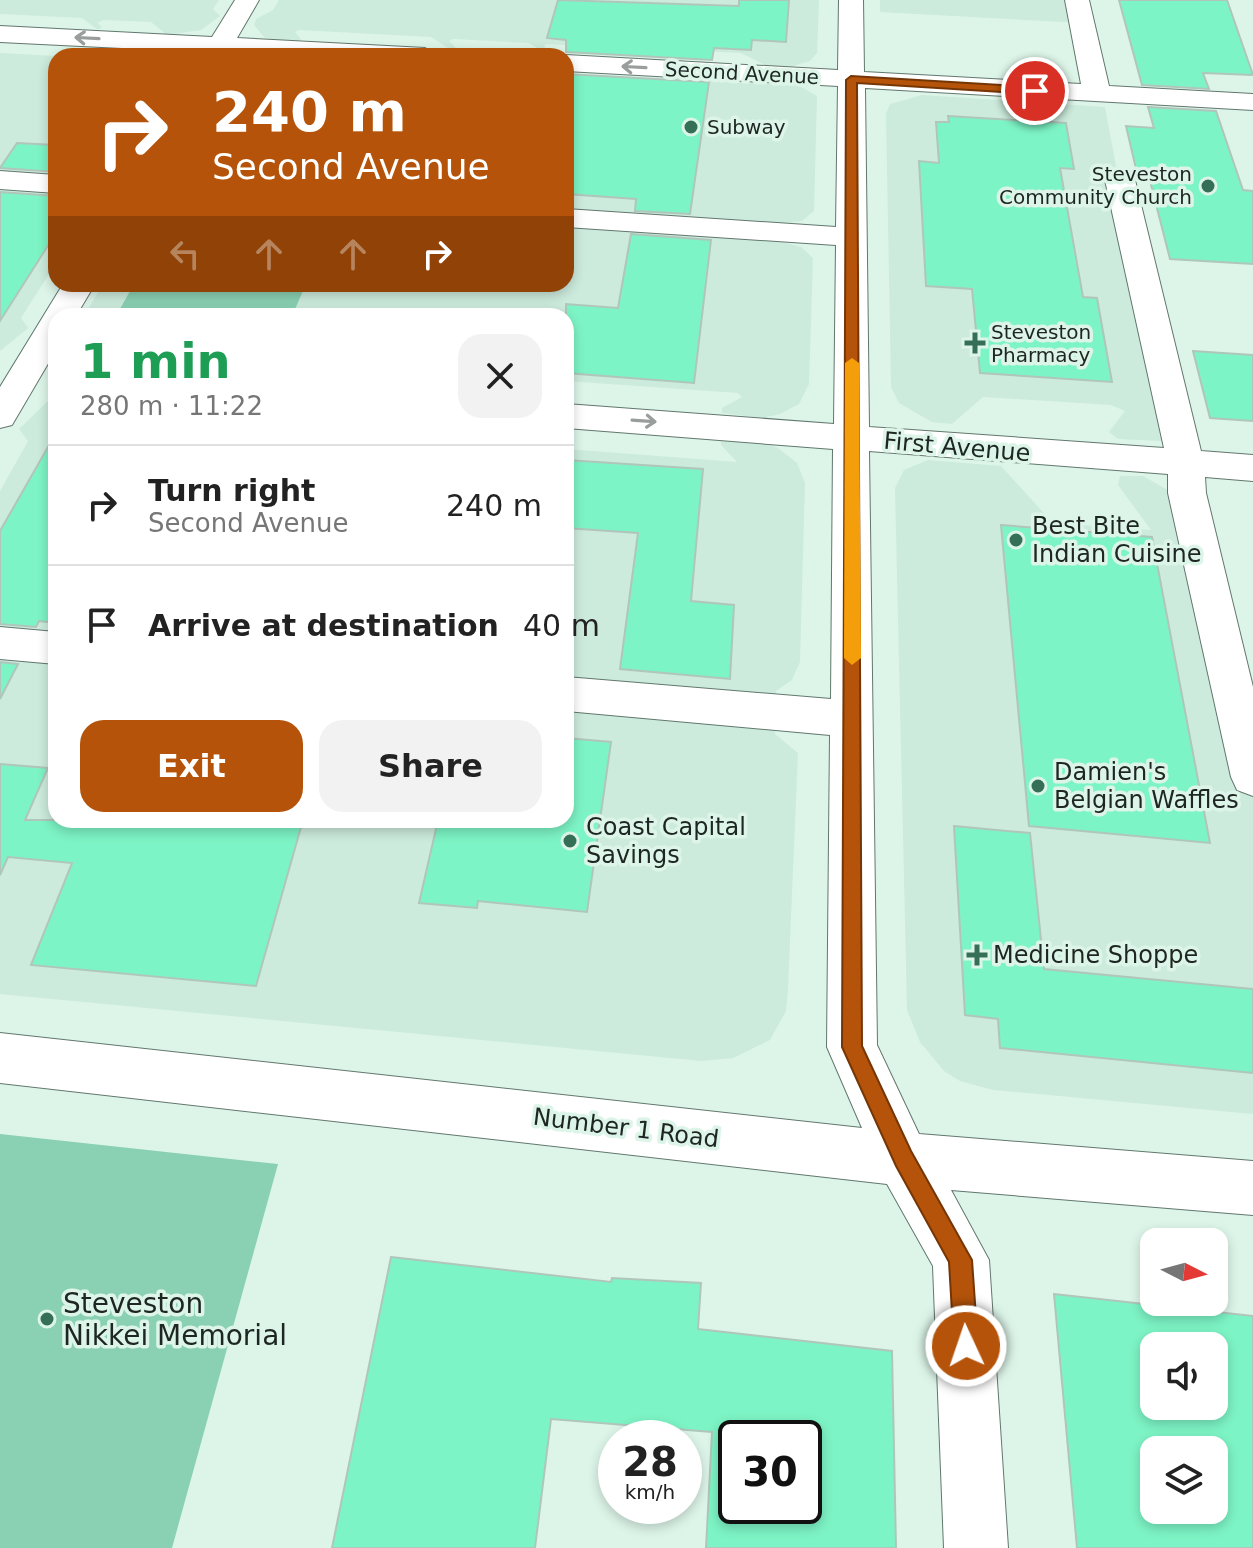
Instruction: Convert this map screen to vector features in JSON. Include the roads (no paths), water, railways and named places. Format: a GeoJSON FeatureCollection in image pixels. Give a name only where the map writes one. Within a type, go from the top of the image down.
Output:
{"type":"FeatureCollection","features":[{"type":"Feature","properties":{"kind":"street"},"geometry":{"type":"LineString","coordinates":[[218,48],[247,0]]}},
{"type":"Feature","properties":{"kind":"street"},"geometry":{"type":"LineString","coordinates":[[851,0],[852,1047],[903,1159],[961,1260],[976,1548]]}},
{"type":"Feature","properties":{"kind":"street"},"geometry":{"type":"LineString","coordinates":[[1077,0],[1097,94]]}},
{"type":"Feature","properties":{"kind":"street"},"geometry":{"type":"LineString","coordinates":[[0,34],[190,48]]}},
{"type":"Feature","properties":{"kind":"street","name":"Second Avenue"},"geometry":{"type":"LineString","coordinates":[[574,63],[1253,102]]}},
{"type":"Feature","properties":{"kind":"street"},"geometry":{"type":"LineString","coordinates":[[0,180],[48,183]]}},
{"type":"Feature","properties":{"kind":"street"},"geometry":{"type":"LineString","coordinates":[[1120,180],[1186,464],[1187,493],[1253,777]]}},
{"type":"Feature","properties":{"kind":"street"},"geometry":{"type":"LineString","coordinates":[[574,219],[851,237]]}},
{"type":"Feature","properties":{"kind":"street"},"geometry":{"type":"LineString","coordinates":[[0,416],[10,381],[48,332]]}},
{"type":"Feature","properties":{"kind":"street"},"geometry":{"type":"LineString","coordinates":[[10,381],[48,380]]}},
{"type":"Feature","properties":{"kind":"street","name":"First Avenue"},"geometry":{"type":"LineString","coordinates":[[574,417],[1253,468]]}},
{"type":"Feature","properties":{"kind":"street"},"geometry":{"type":"LineString","coordinates":[[0,643],[48,647]]}},
{"type":"Feature","properties":{"kind":"street"},"geometry":{"type":"LineString","coordinates":[[574,695],[852,719]]}},
{"type":"Feature","properties":{"kind":"street","name":"Number 1 Road"},"geometry":{"type":"LineString","coordinates":[[0,1058],[903,1159],[1253,1188]]}},
{"type":"Feature","properties":{"kind":"place","name":"Subway"},"geometry":{"type":"Point","coordinates":[691,127]}},
{"type":"Feature","properties":{"kind":"place","name":"Steveston Community Church"},"geometry":{"type":"Point","coordinates":[1208,186]}},
{"type":"Feature","properties":{"kind":"place","name":"Steveston Pharmacy"},"geometry":{"type":"Point","coordinates":[975,343]}},
{"type":"Feature","properties":{"kind":"place","name":"Best Bite Indian Cuisine"},"geometry":{"type":"Point","coordinates":[1016,540]}},
{"type":"Feature","properties":{"kind":"place","name":"Damien's Belgian Waffles"},"geometry":{"type":"Point","coordinates":[1038,786]}},
{"type":"Feature","properties":{"kind":"place","name":"Coast Capital Savings"},"geometry":{"type":"Point","coordinates":[570,841]}},
{"type":"Feature","properties":{"kind":"place","name":"Medicine Shoppe"},"geometry":{"type":"Point","coordinates":[977,955]}},
{"type":"Feature","properties":{"kind":"place","name":"Steveston Nikkei Memorial"},"geometry":{"type":"Point","coordinates":[47,1319]}}]}
